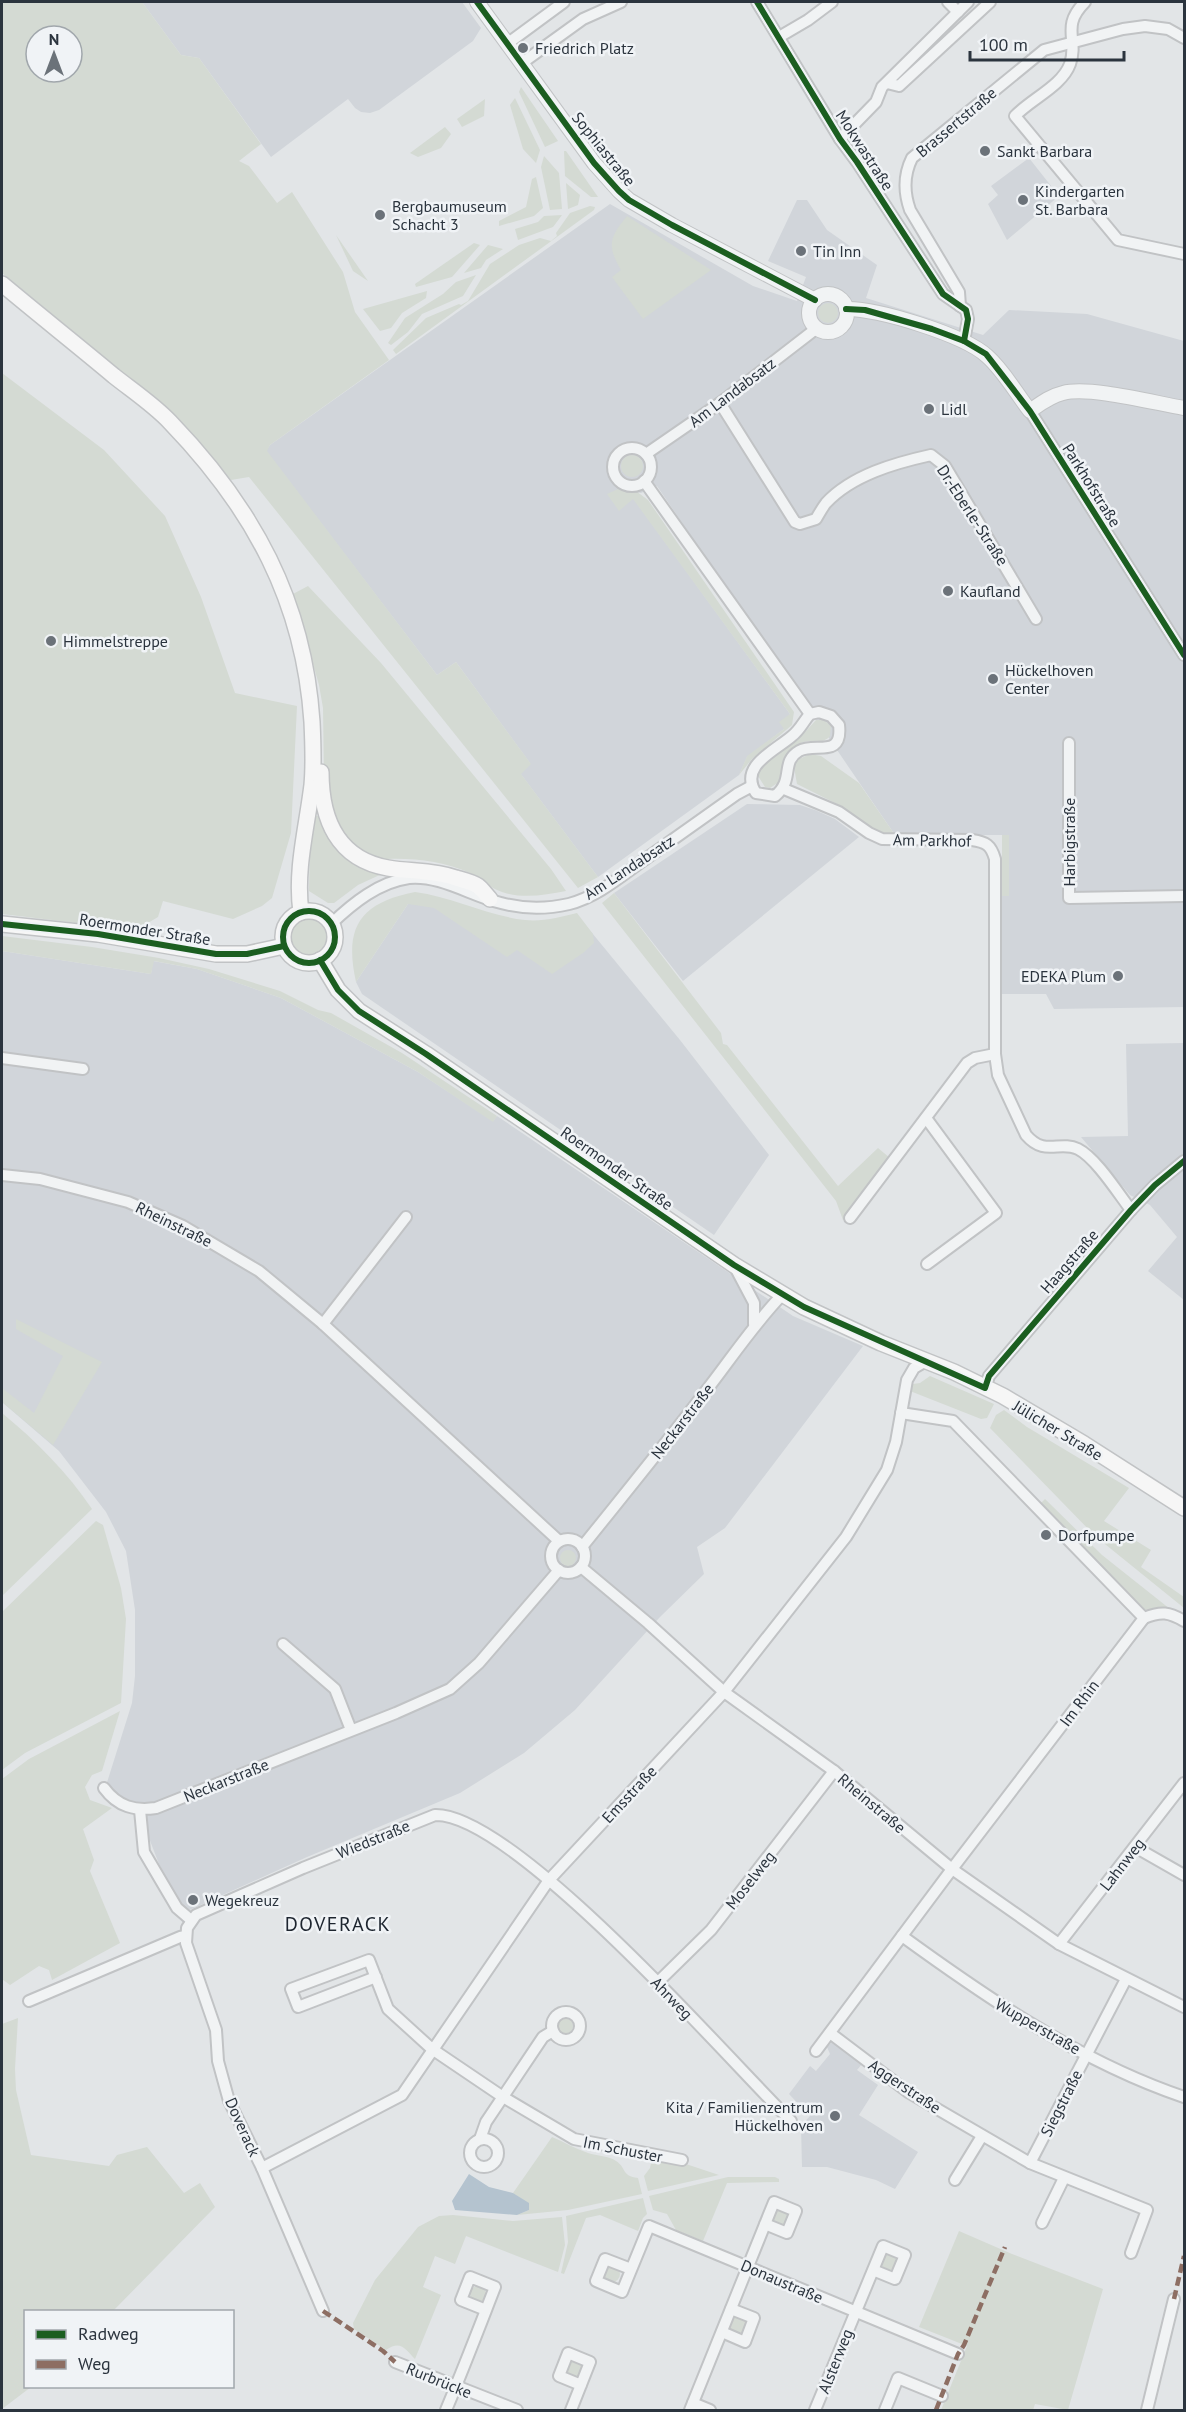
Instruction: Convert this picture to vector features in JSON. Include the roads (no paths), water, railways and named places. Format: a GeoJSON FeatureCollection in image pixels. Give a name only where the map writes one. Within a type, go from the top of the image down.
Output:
{"type":"FeatureCollection","features":[{"type":"Feature","properties":{"kind":"main road"},"geometry":{"type":"LineString","coordinates":[[2,284],[169,420],[224,482],[269,555],[289,605],[306,667],[314,756],[302,860],[300,900],[302,912]]}},
{"type":"Feature","properties":{"kind":"main road"},"geometry":{"type":"LineString","coordinates":[[306,667],[315,682],[320,720],[323,804],[331,828],[346,848],[365,861],[387,868],[431,871],[477,885],[490,900]]}},
{"type":"Feature","properties":{"kind":"main road"},"geometry":{"type":"LineString","coordinates":[[302,912],[318,913],[331,924],[334,932],[332,948],[320,960],[303,962],[295,959],[284,946],[282,938],[287,921],[302,912]]}},
{"type":"Feature","properties":{"kind":"main road","name":"Roermonder Straße"},"geometry":{"type":"LineString","coordinates":[[2,924],[98,934],[216,954],[247,954],[284,946]]}},
{"type":"Feature","properties":{"kind":"main road","name":"Roermonder Straße"},"geometry":{"type":"LineString","coordinates":[[320,960],[338,990],[359,1011],[734,1265],[782,1295],[881,1343],[926,1361]]}},
{"type":"Feature","properties":{"kind":"main road","name":"Jülicher Straße"},"geometry":{"type":"LineString","coordinates":[[926,1361],[985,1388],[1084,1444],[1185,1508]]}},
{"type":"Feature","properties":{"kind":"street","name":"Sophiastraße"},"geometry":{"type":"LineString","coordinates":[[477,2],[594,163],[629,200],[815,300]]}},
{"type":"Feature","properties":{"kind":"street"},"geometry":{"type":"LineString","coordinates":[[507,44],[564,2]]}},
{"type":"Feature","properties":{"kind":"street"},"geometry":{"type":"LineString","coordinates":[[522,63],[583,20],[621,2]]}},
{"type":"Feature","properties":{"kind":"street","name":"Mokwastraße"},"geometry":{"type":"LineString","coordinates":[[757,2],[840,139],[943,294],[960,306]]}},
{"type":"Feature","properties":{"kind":"street"},"geometry":{"type":"LineString","coordinates":[[779,38],[832,2]]}},
{"type":"Feature","properties":{"kind":"street"},"geometry":{"type":"LineString","coordinates":[[948,2],[958,12]]}},
{"type":"Feature","properties":{"kind":"street"},"geometry":{"type":"LineString","coordinates":[[840,139],[876,102],[882,87],[969,2]]}},
{"type":"Feature","properties":{"kind":"street"},"geometry":{"type":"LineString","coordinates":[[887,83],[899,86],[990,2]]}},
{"type":"Feature","properties":{"kind":"street"},"geometry":{"type":"LineString","coordinates":[[1084,2],[1072,17],[1070,63],[1062,76],[1015,116],[1118,240],[1185,254]]}},
{"type":"Feature","properties":{"kind":"street","name":"Brassertstraße"},"geometry":{"type":"LineString","coordinates":[[964,341],[968,314],[960,306],[958,292],[910,210],[905,197],[908,166],[918,152],[1044,50],[1145,26],[1168,29],[1185,38]]}},
{"type":"Feature","properties":{"kind":"street"},"geometry":{"type":"LineString","coordinates":[[821,296],[835,296],[841,299],[846,309],[846,321],[841,328],[833,332],[825,332],[817,328],[809,313],[815,300],[821,296]]}},
{"type":"Feature","properties":{"kind":"street"},"geometry":{"type":"LineString","coordinates":[[846,309],[875,312],[964,341]]}},
{"type":"Feature","properties":{"kind":"street","name":"Am Landabsatz"},"geometry":{"type":"LineString","coordinates":[[646,454],[720,403],[817,328]]}},
{"type":"Feature","properties":{"kind":"street","name":"Parkhofstraße"},"geometry":{"type":"LineString","coordinates":[[964,341],[986,354],[1030,411],[1185,655]]}},
{"type":"Feature","properties":{"kind":"street"},"geometry":{"type":"LineString","coordinates":[[1030,411],[1045,400],[1063,393],[1086,391],[1185,408]]}},
{"type":"Feature","properties":{"kind":"street","name":"Dr.-Eberle-Straße"},"geometry":{"type":"LineString","coordinates":[[720,403],[795,522],[800,524],[816,519],[824,505],[832,498],[862,479],[899,462],[931,455],[945,466],[1036,619]]}},
{"type":"Feature","properties":{"kind":"street"},"geometry":{"type":"LineString","coordinates":[[630,448],[638,449],[646,454],[651,467],[644,482],[634,486],[622,483],[614,473],[613,463],[619,453],[630,448]]}},
{"type":"Feature","properties":{"kind":"street"},"geometry":{"type":"LineString","coordinates":[[644,482],[810,714]]}},
{"type":"Feature","properties":{"kind":"street"},"geometry":{"type":"LineString","coordinates":[[825,713],[836,720],[840,728],[838,739],[829,748],[803,749],[796,753],[790,762],[784,789],[776,796],[756,793],[752,786],[751,773],[758,762],[801,728],[810,714],[825,713]]}},
{"type":"Feature","properties":{"kind":"street","name":"Harbigstraße"},"geometry":{"type":"LineString","coordinates":[[1069,743],[1069,898],[1185,896]]}},
{"type":"Feature","properties":{"kind":"street","name":"Am Landabsatz"},"geometry":{"type":"LineString","coordinates":[[331,924],[364,897],[381,887],[412,878],[451,885],[490,900],[525,907],[570,904],[603,888],[737,794],[752,786]]}},
{"type":"Feature","properties":{"kind":"street","name":"Am Parkhof"},"geometry":{"type":"LineString","coordinates":[[784,789],[839,812],[869,834],[882,839],[972,840],[985,842],[992,848],[995,859],[995,1054],[998,1075],[1026,1135],[1032,1142],[1039,1146],[1075,1147],[1086,1154],[1131,1210]]}},
{"type":"Feature","properties":{"kind":"street"},"geometry":{"type":"LineString","coordinates":[[850,1218],[967,1064],[975,1058],[995,1054]]}},
{"type":"Feature","properties":{"kind":"street"},"geometry":{"type":"LineString","coordinates":[[2,1058],[83,1069]]}},
{"type":"Feature","properties":{"kind":"street"},"geometry":{"type":"LineString","coordinates":[[926,1118],[996,1213],[927,1264]]}},
{"type":"Feature","properties":{"kind":"street","name":"Haagstraße"},"geometry":{"type":"LineString","coordinates":[[985,1388],[989,1376],[1131,1210],[1155,1185],[1185,1161]]}},
{"type":"Feature","properties":{"kind":"street","name":"Rheinstraße"},"geometry":{"type":"LineString","coordinates":[[2,1175],[40,1179],[128,1202],[174,1222],[259,1271],[323,1324],[559,1541],[573,1540],[582,1547]]}},
{"type":"Feature","properties":{"kind":"street"},"geometry":{"type":"LineString","coordinates":[[323,1324],[406,1217]]}},
{"type":"Feature","properties":{"kind":"street"},"geometry":{"type":"LineString","coordinates":[[734,1265],[747,1285],[754,1303],[754,1324]]}},
{"type":"Feature","properties":{"kind":"street","name":"Neckarstraße"},"geometry":{"type":"LineString","coordinates":[[582,1547],[705,1393],[754,1324],[782,1295]]}},
{"type":"Feature","properties":{"kind":"street","name":"Emsstraße"},"geometry":{"type":"LineString","coordinates":[[262,2168],[402,2095],[549,1880],[724,1692],[846,1537],[887,1470],[896,1443],[907,1380],[914,1368],[926,1361]]}},
{"type":"Feature","properties":{"kind":"street"},"geometry":{"type":"LineString","coordinates":[[901,1413],[953,1421],[1144,1618],[1158,1612],[1173,1614],[1185,1622]]}},
{"type":"Feature","properties":{"kind":"street"},"geometry":{"type":"LineString","coordinates":[[559,1541],[551,1554],[559,1570],[571,1573],[581,1567],[584,1561],[582,1547]]}},
{"type":"Feature","properties":{"kind":"street","name":"Rheinstraße"},"geometry":{"type":"LineString","coordinates":[[581,1567],[648,1623],[724,1692],[834,1772],[952,1869],[1059,1944],[1185,2007]]}},
{"type":"Feature","properties":{"kind":"street","name":"Neckarstraße"},"geometry":{"type":"LineString","coordinates":[[140,1810],[156,1808],[450,1689],[479,1663],[559,1570]]}},
{"type":"Feature","properties":{"kind":"street","name":"Im Rhin"},"geometry":{"type":"LineString","coordinates":[[816,2051],[1144,1618]]}},
{"type":"Feature","properties":{"kind":"street"},"geometry":{"type":"LineString","coordinates":[[283,1644],[335,1689],[351,1730]]}},
{"type":"Feature","properties":{"kind":"street","name":"Moselweg"},"geometry":{"type":"LineString","coordinates":[[658,1982],[711,1930],[834,1772]]}},
{"type":"Feature","properties":{"kind":"street","name":"Lahnweg"},"geometry":{"type":"LineString","coordinates":[[1059,1944],[1185,1783]]}},
{"type":"Feature","properties":{"kind":"street"},"geometry":{"type":"LineString","coordinates":[[29,2001],[186,1936],[191,1920],[177,1908],[144,1852],[140,1810],[125,1807],[111,1797],[104,1788]]}},
{"type":"Feature","properties":{"kind":"street","name":"Wiedstraße"},"geometry":{"type":"LineString","coordinates":[[191,1920],[196,1915],[303,1868],[435,1815],[464,1820],[484,1831],[549,1880]]}},
{"type":"Feature","properties":{"kind":"street"},"geometry":{"type":"LineString","coordinates":[[1135,1847],[1185,1875]]}},
{"type":"Feature","properties":{"kind":"street","name":"Ahrweg"},"geometry":{"type":"LineString","coordinates":[[549,1880],[658,1982],[791,2121]]}},
{"type":"Feature","properties":{"kind":"street","name":"Doverack"},"geometry":{"type":"LineString","coordinates":[[186,1936],[186,1943],[216,2030],[219,2061],[229,2101],[262,2168],[323,2310]]}},
{"type":"Feature","properties":{"kind":"street","name":"Wupperstraße"},"geometry":{"type":"LineString","coordinates":[[902,1936],[1018,2017],[1086,2055],[1150,2085],[1185,2097]]}},
{"type":"Feature","properties":{"kind":"street"},"geometry":{"type":"LineString","coordinates":[[369,1960],[376,1977],[298,2007],[291,1989],[369,1960]]}},
{"type":"Feature","properties":{"kind":"street","name":"Im Schuster"},"geometry":{"type":"LineString","coordinates":[[376,1977],[388,2009],[432,2049],[503,2097],[574,2139],[682,2160]]}},
{"type":"Feature","properties":{"kind":"street","name":"Siegstraße"},"geometry":{"type":"LineString","coordinates":[[1030,2163],[1126,1979]]}},
{"type":"Feature","properties":{"kind":"street"},"geometry":{"type":"LineString","coordinates":[[480,2139],[486,2122],[543,2037],[553,2031]]}},
{"type":"Feature","properties":{"kind":"street","name":"Aggerstraße"},"geometry":{"type":"LineString","coordinates":[[830,2033],[908,2092],[1030,2163],[1147,2210],[1131,2253]]}},
{"type":"Feature","properties":{"kind":"street"},"geometry":{"type":"LineString","coordinates":[[955,2180],[982,2136]]}},
{"type":"Feature","properties":{"kind":"street"},"geometry":{"type":"LineString","coordinates":[[1042,2223],[1064,2178]]}},
{"type":"Feature","properties":{"kind":"street"},"geometry":{"type":"LineString","coordinates":[[710,2410],[691,2407],[765,2224]]}},
{"type":"Feature","properties":{"kind":"street","name":"Donaustraße"},"geometry":{"type":"LineString","coordinates":[[631,2269],[649,2226],[958,2354]]}},
{"type":"Feature","properties":{"kind":"street","name":"Alsterweg"},"geometry":{"type":"LineString","coordinates":[[816,2410],[873,2270]]}},
{"type":"Feature","properties":{"kind":"street"},"geometry":{"type":"LineString","coordinates":[[1148,2410],[1174,2301],[1185,2307]]}},
{"type":"Feature","properties":{"kind":"street"},"geometry":{"type":"LineString","coordinates":[[722,2332],[745,2342],[754,2318],[731,2309]]}},
{"type":"Feature","properties":{"kind":"street"},"geometry":{"type":"LineString","coordinates":[[446,2410],[486,2310]]}},
{"type":"Feature","properties":{"kind":"street","name":"Rurbrücke"},"geometry":{"type":"LineString","coordinates":[[395,2362],[517,2410]]}},
{"type":"Feature","properties":{"kind":"street"},"geometry":{"type":"LineString","coordinates":[[885,2410],[898,2378],[942,2396]]}},
{"type":"Feature","properties":{"kind":"street"},"geometry":{"type":"LineString","coordinates":[[571,2410],[581,2385]]}},
{"type":"Feature","properties":{"kind":"water"},"geometry":{"type":"Polygon","coordinates":[[[469,2174],[489,2187],[513,2193],[529,2203],[529,2210],[517,2215],[455,2210],[452,2201],[469,2174]]]}},
{"type":"Feature","properties":{"kind":"place","name":"Friedrich Platz"},"geometry":{"type":"Point","coordinates":[523,48]}},
{"type":"Feature","properties":{"kind":"place","name":"Sankt Barbara"},"geometry":{"type":"Point","coordinates":[985,151]}},
{"type":"Feature","properties":{"kind":"place","name":"Kindergarten St. Barbara"},"geometry":{"type":"Point","coordinates":[1023,200]}},
{"type":"Feature","properties":{"kind":"place","name":"Bergbaumuseum Schacht 3"},"geometry":{"type":"Point","coordinates":[380,215]}},
{"type":"Feature","properties":{"kind":"place","name":"Tin Inn"},"geometry":{"type":"Point","coordinates":[801,251]}},
{"type":"Feature","properties":{"kind":"place","name":"Lidl"},"geometry":{"type":"Point","coordinates":[929,409]}},
{"type":"Feature","properties":{"kind":"place","name":"Kaufland"},"geometry":{"type":"Point","coordinates":[948,591]}},
{"type":"Feature","properties":{"kind":"place","name":"Himmelstreppe"},"geometry":{"type":"Point","coordinates":[51,641]}},
{"type":"Feature","properties":{"kind":"place","name":"Hückelhoven Center"},"geometry":{"type":"Point","coordinates":[993,679]}},
{"type":"Feature","properties":{"kind":"place","name":"EDEKA Plum"},"geometry":{"type":"Point","coordinates":[1118,976]}},
{"type":"Feature","properties":{"kind":"place","name":"Dorfpumpe"},"geometry":{"type":"Point","coordinates":[1046,1535]}},
{"type":"Feature","properties":{"kind":"place","name":"Wegekreuz"},"geometry":{"type":"Point","coordinates":[193,1900]}},
{"type":"Feature","properties":{"kind":"place","name":"Kita / Familienzentrum Hückelhoven"},"geometry":{"type":"Point","coordinates":[835,2116]}},
{"type":"Feature","properties":{"kind":"district","name":"DOVERACK"},"geometry":{"type":"Point","coordinates":[338,1924]}}]}
